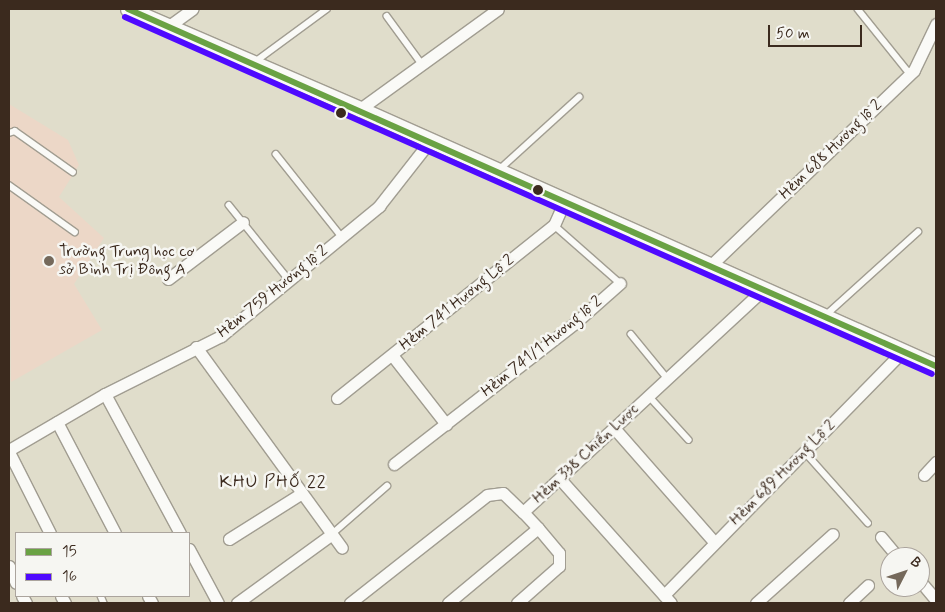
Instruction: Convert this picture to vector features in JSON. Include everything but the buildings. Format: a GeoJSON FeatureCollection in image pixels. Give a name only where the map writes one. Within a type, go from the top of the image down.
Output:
{"type":"FeatureCollection","features":[{"type":"Feature","properties":{"kind":"main road"},"geometry":{"type":"LineString","coordinates":[[128,9],[360,108],[430,141],[936,366]]}},
{"type":"Feature","properties":{"kind":"street"},"geometry":{"type":"LineString","coordinates":[[169,26],[192,9]]}},
{"type":"Feature","properties":{"kind":"street"},"geometry":{"type":"LineString","coordinates":[[360,108],[498,9]]}},
{"type":"Feature","properties":{"kind":"street","name":"Hẻm 688 Hương lộ 2"},"geometry":{"type":"LineString","coordinates":[[711,265],[910,74],[936,24]]}},
{"type":"Feature","properties":{"kind":"street","name":"Hẻm 759 Hương lộ 2"},"geometry":{"type":"LineString","coordinates":[[9,451],[105,394],[196,347],[222,336],[379,206],[430,141]]}},
{"type":"Feature","properties":{"kind":"street","name":"Hẻm 741 Hương Lộ 2"},"geometry":{"type":"LineString","coordinates":[[337,398],[554,225],[565,200]]}},
{"type":"Feature","properties":{"kind":"street"},"geometry":{"type":"LineString","coordinates":[[168,279],[243,222]]}},
{"type":"Feature","properties":{"kind":"street","name":"Hẻm 741/1 Hương lộ 2"},"geometry":{"type":"LineString","coordinates":[[394,464],[575,322],[620,283]]}},
{"type":"Feature","properties":{"kind":"street","name":"Hẻm 338 Chiến Lược"},"geometry":{"type":"LineString","coordinates":[[350,603],[487,495],[503,493],[523,512],[764,289]]}},
{"type":"Feature","properties":{"kind":"street"},"geometry":{"type":"LineString","coordinates":[[196,347],[342,548]]}},
{"type":"Feature","properties":{"kind":"street","name":"Hẻm 689 Hương Lộ 2"},"geometry":{"type":"LineString","coordinates":[[667,599],[714,542],[903,351]]}},
{"type":"Feature","properties":{"kind":"street"},"geometry":{"type":"LineString","coordinates":[[392,355],[446,424]]}},
{"type":"Feature","properties":{"kind":"street"},"geometry":{"type":"LineString","coordinates":[[105,394],[179,532]]}},
{"type":"Feature","properties":{"kind":"street"},"geometry":{"type":"LineString","coordinates":[[57,422],[114,532]]}},
{"type":"Feature","properties":{"kind":"street"},"geometry":{"type":"LineString","coordinates":[[614,428],[714,542]]}},
{"type":"Feature","properties":{"kind":"street"},"geometry":{"type":"LineString","coordinates":[[9,451],[50,532]]}},
{"type":"Feature","properties":{"kind":"street"},"geometry":{"type":"LineString","coordinates":[[924,474],[936,462]]}},
{"type":"Feature","properties":{"kind":"street"},"geometry":{"type":"LineString","coordinates":[[560,479],[667,599]]}},
{"type":"Feature","properties":{"kind":"street"},"geometry":{"type":"LineString","coordinates":[[229,539],[302,493]]}},
{"type":"Feature","properties":{"kind":"street"},"geometry":{"type":"LineString","coordinates":[[517,603],[559,566],[559,553],[523,512]]}},
{"type":"Feature","properties":{"kind":"street"},"geometry":{"type":"LineString","coordinates":[[448,603],[538,528]]}},
{"type":"Feature","properties":{"kind":"street"},"geometry":{"type":"LineString","coordinates":[[237,603],[332,534]]}},
{"type":"Feature","properties":{"kind":"street"},"geometry":{"type":"LineString","coordinates":[[756,603],[833,534]]}},
{"type":"Feature","properties":{"kind":"street"},"geometry":{"type":"LineString","coordinates":[[881,537],[890,547]]}},
{"type":"Feature","properties":{"kind":"street"},"geometry":{"type":"LineString","coordinates":[[190,551],[218,603]]}},
{"type":"Feature","properties":{"kind":"street"},"geometry":{"type":"LineString","coordinates":[[9,566],[15,581]]}},
{"type":"Feature","properties":{"kind":"street"},"geometry":{"type":"LineString","coordinates":[[849,603],[868,584]]}},
{"type":"Feature","properties":{"kind":"lane"},"geometry":{"type":"LineString","coordinates":[[255,62],[327,9]]}},
{"type":"Feature","properties":{"kind":"lane"},"geometry":{"type":"LineString","coordinates":[[858,9],[910,74]]}},
{"type":"Feature","properties":{"kind":"lane"},"geometry":{"type":"LineString","coordinates":[[387,16],[422,64]]}},
{"type":"Feature","properties":{"kind":"lane"},"geometry":{"type":"LineString","coordinates":[[498,171],[579,97]]}},
{"type":"Feature","properties":{"kind":"lane"},"geometry":{"type":"LineString","coordinates":[[9,134],[15,131],[73,172]]}},
{"type":"Feature","properties":{"kind":"lane"},"geometry":{"type":"LineString","coordinates":[[276,154],[342,236]]}},
{"type":"Feature","properties":{"kind":"lane"},"geometry":{"type":"LineString","coordinates":[[9,185],[75,232]]}},
{"type":"Feature","properties":{"kind":"lane"},"geometry":{"type":"LineString","coordinates":[[229,205],[289,280]]}},
{"type":"Feature","properties":{"kind":"lane","name":"Hẻm 741/1 Hương lộ 2"},"geometry":{"type":"LineString","coordinates":[[554,225],[620,283]]}},
{"type":"Feature","properties":{"kind":"lane"},"geometry":{"type":"LineString","coordinates":[[824,316],[918,232]]}},
{"type":"Feature","properties":{"kind":"lane"},"geometry":{"type":"LineString","coordinates":[[631,334],[668,379]]}},
{"type":"Feature","properties":{"kind":"lane"},"geometry":{"type":"LineString","coordinates":[[649,396],[689,440]]}},
{"type":"Feature","properties":{"kind":"lane"},"geometry":{"type":"LineString","coordinates":[[805,452],[868,523]]}},
{"type":"Feature","properties":{"kind":"lane"},"geometry":{"type":"LineString","coordinates":[[332,534],[387,486]]}},
{"type":"Feature","properties":{"kind":"shaded area","name":"Trường Trung học cơ sở Bình Trị Đông A"},"geometry":{"type":"Polygon","coordinates":[[[9,104],[68,140],[79,165],[59,197],[104,238],[74,284],[102,330],[11,382],[9,104]]]}},
{"type":"Feature","properties":{"kind":"transit line","name":"15"},"geometry":{"type":"LineString","coordinates":[[128,9],[936,366]]}},
{"type":"Feature","properties":{"kind":"transit line","name":"16"},"geometry":{"type":"LineString","coordinates":[[125,17],[932,374]]}},
{"type":"Feature","properties":{"kind":"place","name":"Trường Trung học cơ sở Bình Trị Đông A"},"geometry":{"type":"Point","coordinates":[49,261]}},
{"type":"Feature","properties":{"kind":"district","name":"KHU PHỐ 22"},"geometry":{"type":"Point","coordinates":[273,482]}}]}
